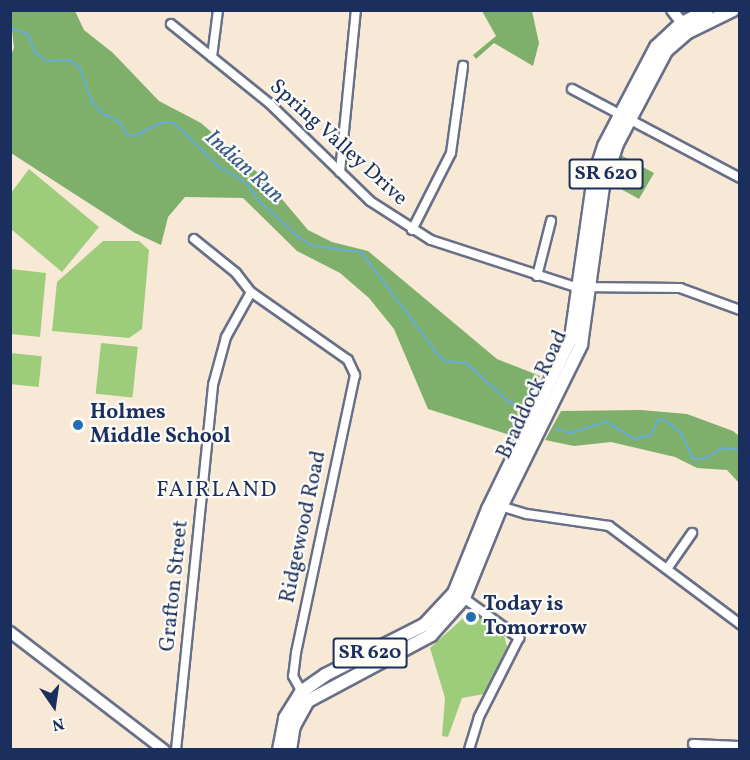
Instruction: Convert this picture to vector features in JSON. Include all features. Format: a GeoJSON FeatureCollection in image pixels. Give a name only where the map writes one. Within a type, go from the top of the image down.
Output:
{"type":"FeatureCollection","features":[{"type":"Feature","properties":{"kind":"main road","name":"Braddock Road"},"geometry":{"type":"LineString","coordinates":[[279,750],[285,718],[325,675],[424,625],[459,595],[496,504],[566,352],[585,289],[594,177],[626,114],[659,61],[685,27],[707,10]]}},
{"type":"Feature","properties":{"kind":"main road","name":"Braddock Road"},"geometry":{"type":"LineString","coordinates":[[685,27],[733,10]]}},
{"type":"Feature","properties":{"kind":"main road","name":"Braddock Road"},"geometry":{"type":"LineString","coordinates":[[290,750],[294,726],[304,697]]}},
{"type":"Feature","properties":{"kind":"street"},"geometry":{"type":"LineString","coordinates":[[212,57],[218,10]]}},
{"type":"Feature","properties":{"kind":"street"},"geometry":{"type":"LineString","coordinates":[[340,172],[356,10]]}},
{"type":"Feature","properties":{"kind":"street"},"geometry":{"type":"LineString","coordinates":[[672,10],[685,27]]}},
{"type":"Feature","properties":{"kind":"street","name":"Spring Valley Drive"},"geometry":{"type":"LineString","coordinates":[[171,24],[292,124],[383,212],[412,230],[450,249],[585,289],[680,288],[740,310]]}},
{"type":"Feature","properties":{"kind":"street"},"geometry":{"type":"LineString","coordinates":[[412,230],[451,153],[463,66]]}},
{"type":"Feature","properties":{"kind":"street"},"geometry":{"type":"LineString","coordinates":[[572,89],[626,114],[740,178]]}},
{"type":"Feature","properties":{"kind":"street"},"geometry":{"type":"LineString","coordinates":[[537,276],[551,221]]}},
{"type":"Feature","properties":{"kind":"street"},"geometry":{"type":"LineString","coordinates":[[194,239],[236,273],[252,292]]}},
{"type":"Feature","properties":{"kind":"street","name":"Ridgewood Road"},"geometry":{"type":"LineString","coordinates":[[252,292],[348,360],[355,381],[296,654],[293,676],[304,697]]}},
{"type":"Feature","properties":{"kind":"street","name":"Grafton Street"},"geometry":{"type":"LineString","coordinates":[[176,750],[212,391],[226,337],[252,292]]}},
{"type":"Feature","properties":{"kind":"street"},"geometry":{"type":"LineString","coordinates":[[496,504],[609,526],[740,624]]}},
{"type":"Feature","properties":{"kind":"street"},"geometry":{"type":"LineString","coordinates":[[667,569],[692,534]]}},
{"type":"Feature","properties":{"kind":"street"},"geometry":{"type":"LineString","coordinates":[[459,595],[519,638],[479,717],[469,750]]}},
{"type":"Feature","properties":{"kind":"street"},"geometry":{"type":"LineString","coordinates":[[10,632],[164,750]]}},
{"type":"Feature","properties":{"kind":"street"},"geometry":{"type":"LineString","coordinates":[[693,744],[740,746]]}},
{"type":"Feature","properties":{"kind":"green space"},"geometry":{"type":"Polygon","coordinates":[[[10,11],[75,11],[84,30],[113,53],[159,101],[201,123],[265,179],[308,230],[332,242],[368,251],[497,359],[540,376],[510,435],[428,409],[394,329],[369,298],[340,273],[297,251],[243,198],[185,197],[168,217],[161,245],[135,233],[11,153],[10,58],[14,48],[10,11]]]}},
{"type":"Feature","properties":{"kind":"green space"},"geometry":{"type":"Polygon","coordinates":[[[482,11],[532,11],[539,43],[533,66],[494,43],[476,59],[473,55],[496,36],[482,11]]]}},
{"type":"Feature","properties":{"kind":"green space"},"geometry":{"type":"Polygon","coordinates":[[[619,154],[654,173],[639,199],[610,183],[619,154]]]}},
{"type":"Feature","properties":{"kind":"green space"},"geometry":{"type":"Polygon","coordinates":[[[29,169],[99,227],[62,272],[11,229],[11,193],[29,169]]]}},
{"type":"Feature","properties":{"kind":"green space"},"geometry":{"type":"Polygon","coordinates":[[[103,241],[139,241],[149,250],[142,329],[129,338],[52,331],[57,282],[103,241]]]}},
{"type":"Feature","properties":{"kind":"green space"},"geometry":{"type":"Polygon","coordinates":[[[11,269],[46,273],[40,337],[11,334],[11,269]]]}},
{"type":"Feature","properties":{"kind":"green space"},"geometry":{"type":"Polygon","coordinates":[[[101,343],[138,347],[132,398],[96,394],[101,343]]]}},
{"type":"Feature","properties":{"kind":"green space"},"geometry":{"type":"Polygon","coordinates":[[[11,353],[42,356],[39,387],[10,384],[11,353]]]}},
{"type":"Feature","properties":{"kind":"green space"},"geometry":{"type":"Polygon","coordinates":[[[641,410],[687,414],[733,431],[739,436],[739,483],[727,470],[697,468],[675,457],[611,442],[574,446],[545,440],[561,411],[641,410]]]}},
{"type":"Feature","properties":{"kind":"green space"},"geometry":{"type":"Polygon","coordinates":[[[471,611],[504,635],[507,647],[484,694],[462,698],[448,737],[442,736],[445,698],[430,648],[471,611]]]}},
{"type":"Feature","properties":{"kind":"waterway","name":"Indian Run"},"geometry":{"type":"LineString","coordinates":[[10,19],[12,29],[28,34],[35,52],[46,61],[70,60],[80,68],[92,102],[104,114],[121,123],[126,135],[134,136],[163,122],[174,123],[218,166],[246,183],[260,202],[300,238],[313,246],[361,252],[439,356],[445,361],[466,363],[508,401],[523,409]]}},
{"type":"Feature","properties":{"kind":"waterway","name":"Indian Run"},"geometry":{"type":"LineString","coordinates":[[556,429],[570,433],[607,422],[634,439],[651,435],[658,420],[663,419],[681,433],[693,459],[704,459],[722,448],[740,449]]}},
{"type":"Feature","properties":{"kind":"place","name":"Holmes Middle School"},"geometry":{"type":"Point","coordinates":[78,425]}},
{"type":"Feature","properties":{"kind":"place","name":"Today is Tomorrow"},"geometry":{"type":"Point","coordinates":[471,617]}},
{"type":"Feature","properties":{"kind":"district","name":"FAIRLAND"},"geometry":{"type":"Point","coordinates":[217,491]}}]}
